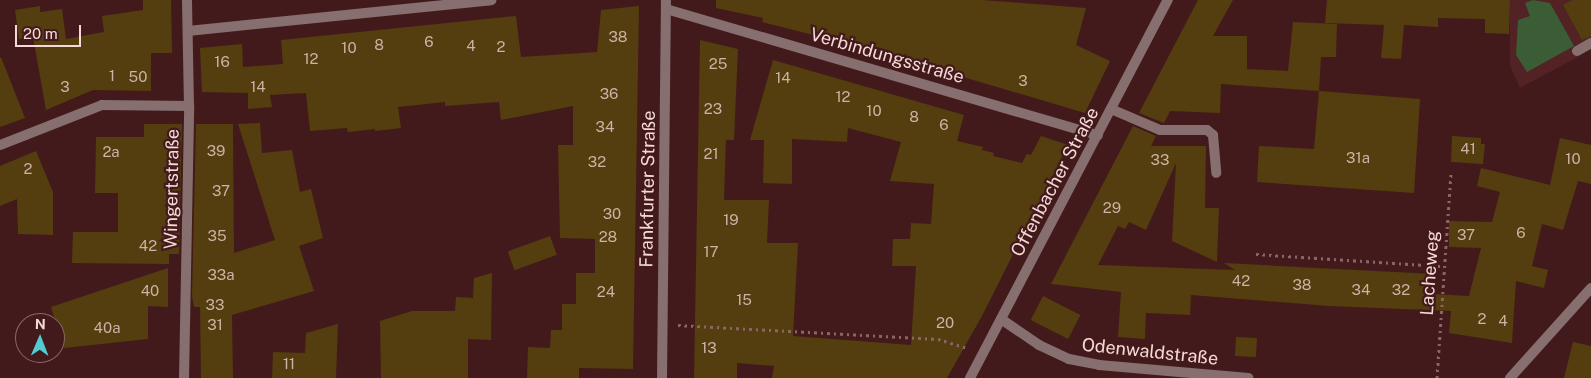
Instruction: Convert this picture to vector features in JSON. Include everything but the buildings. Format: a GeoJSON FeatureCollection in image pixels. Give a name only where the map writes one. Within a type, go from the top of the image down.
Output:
{"type":"FeatureCollection","features":[{"type":"Feature","properties":{"kind":"street","name":"Wingertstraße"},"geometry":{"type":"LineString","coordinates":[[184,378],[190,106],[187,0]]}},
{"type":"Feature","properties":{"kind":"street"},"geometry":{"type":"LineString","coordinates":[[188,31],[491,0]]}},
{"type":"Feature","properties":{"kind":"street","name":"Offenbacher Straße"},"geometry":{"type":"LineString","coordinates":[[970,378],[1168,0]]}},
{"type":"Feature","properties":{"kind":"street","name":"Verbindungsstraße"},"geometry":{"type":"LineString","coordinates":[[666,4],[1098,135]]}},
{"type":"Feature","properties":{"kind":"street","name":"Frankfurter Straße"},"geometry":{"type":"LineString","coordinates":[[662,378],[666,4]]}},
{"type":"Feature","properties":{"kind":"street"},"geometry":{"type":"LineString","coordinates":[[1577,51],[1591,43]]}},
{"type":"Feature","properties":{"kind":"street"},"geometry":{"type":"LineString","coordinates":[[0,145],[102,105],[190,106]]}},
{"type":"Feature","properties":{"kind":"street"},"geometry":{"type":"LineString","coordinates":[[1111,109],[1160,130],[1207,130],[1214,134],[1216,173]]}},
{"type":"Feature","properties":{"kind":"street"},"geometry":{"type":"LineString","coordinates":[[1510,378],[1591,288]]}},
{"type":"Feature","properties":{"kind":"street","name":"Odenwaldstraße"},"geometry":{"type":"LineString","coordinates":[[1001,319],[1039,345],[1069,359],[1099,365],[1248,378]]}},
{"type":"Feature","properties":{"kind":"path","name":"Lacheweg"},"geometry":{"type":"LineString","coordinates":[[1436,378],[1451,170]]}},
{"type":"Feature","properties":{"kind":"path"},"geometry":{"type":"LineString","coordinates":[[1256,254],[1444,266]]}},
{"type":"Feature","properties":{"kind":"path"},"geometry":{"type":"LineString","coordinates":[[663,324],[938,340],[959,344],[981,355]]}},
{"type":"Feature","properties":{"kind":"shaded area"},"geometry":{"type":"Polygon","coordinates":[[[1510,0],[1591,0],[1591,50],[1520,88],[1510,66],[1510,0]]]}},
{"type":"Feature","properties":{"kind":"green space"},"geometry":{"type":"Polygon","coordinates":[[[1533,0],[1550,3],[1574,46],[1527,72],[1516,55],[1518,20],[1530,16],[1525,3],[1533,0]]]}}]}
